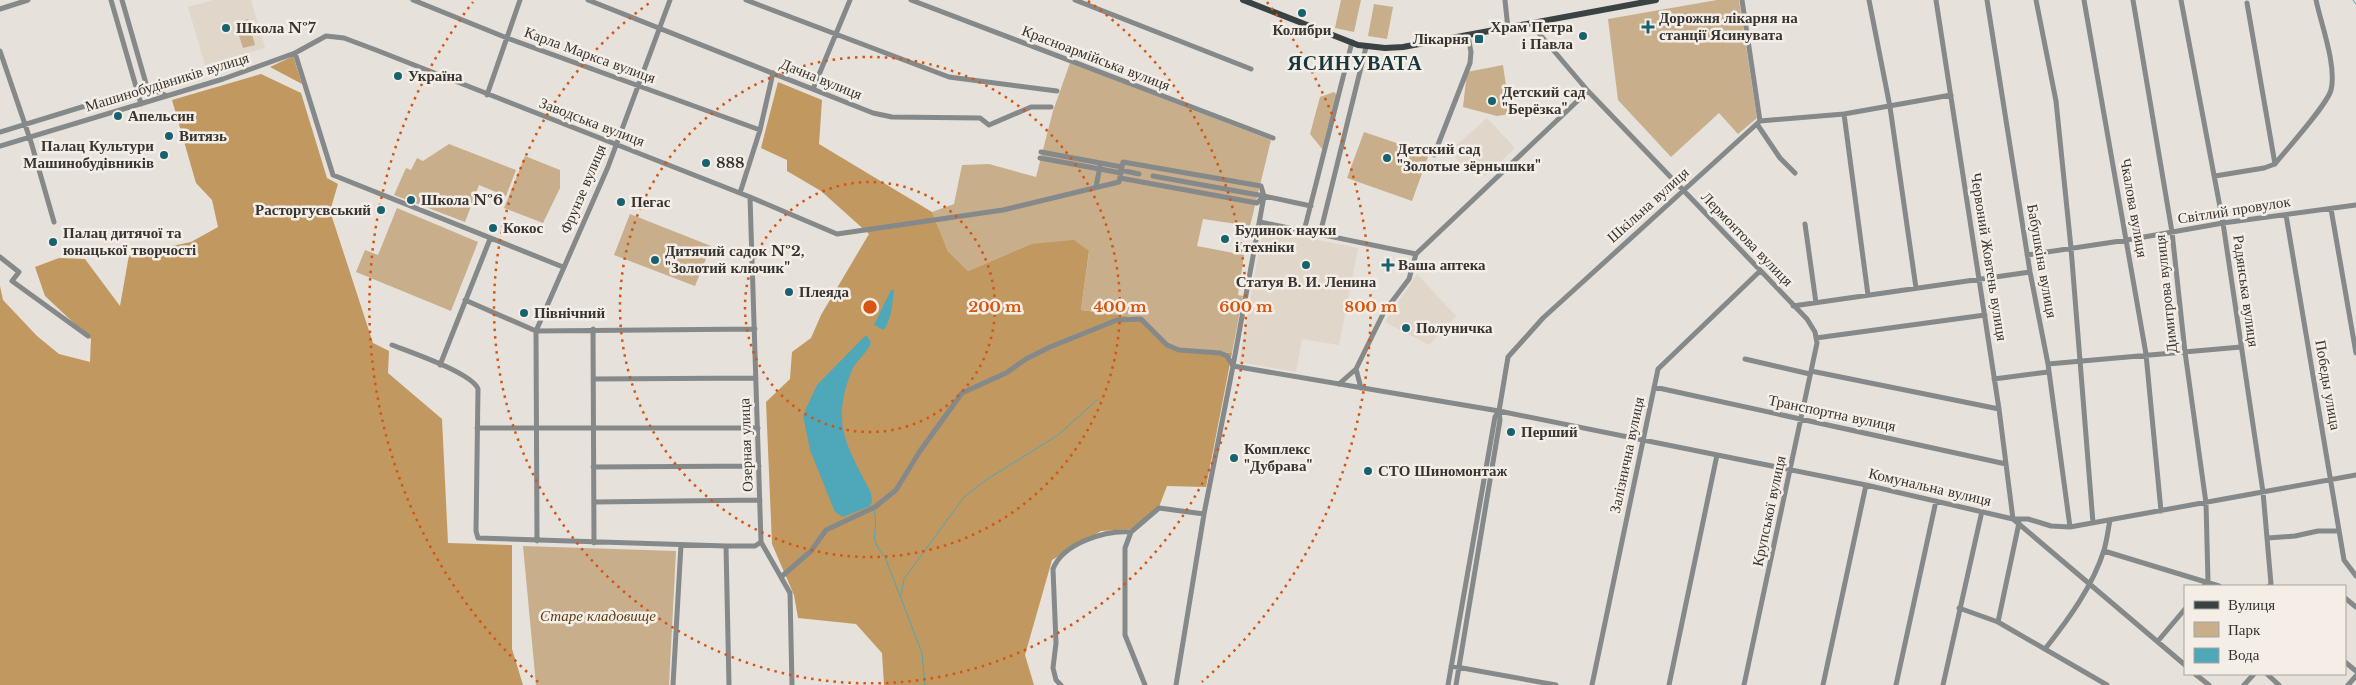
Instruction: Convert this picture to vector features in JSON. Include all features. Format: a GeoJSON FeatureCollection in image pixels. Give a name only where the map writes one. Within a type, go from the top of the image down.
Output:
{"type":"FeatureCollection","features":[{"type":"Feature","properties":{"kind":"main road"},"geometry":{"type":"LineString","coordinates":[[1243,0],[1352,42],[1366,46],[1403,47],[1656,0]]}},
{"type":"Feature","properties":{"kind":"street"},"geometry":{"type":"LineString","coordinates":[[0,9],[28,0]]}},
{"type":"Feature","properties":{"kind":"street"},"geometry":{"type":"LineString","coordinates":[[111,0],[139,90],[141,104]]}},
{"type":"Feature","properties":{"kind":"street"},"geometry":{"type":"LineString","coordinates":[[122,0],[147,87],[167,96]]}},
{"type":"Feature","properties":{"kind":"street","name":"Карла Маркса вулиця"},"geometry":{"type":"LineString","coordinates":[[413,0],[507,38],[760,130]]}},
{"type":"Feature","properties":{"kind":"street"},"geometry":{"type":"LineString","coordinates":[[487,95],[520,0]]}},
{"type":"Feature","properties":{"kind":"street","name":"Дачна вулиця"},"geometry":{"type":"LineString","coordinates":[[588,0],[882,116],[980,118],[989,125],[1031,107],[1052,107]]}},
{"type":"Feature","properties":{"kind":"street","name":"Фрунзе вулиця"},"geometry":{"type":"LineString","coordinates":[[536,331],[640,86],[670,0]]}},
{"type":"Feature","properties":{"kind":"street"},"geometry":{"type":"LineString","coordinates":[[746,0],[949,78],[1057,91]]}},
{"type":"Feature","properties":{"kind":"street"},"geometry":{"type":"LineString","coordinates":[[813,89],[834,34],[850,0]]}},
{"type":"Feature","properties":{"kind":"street","name":"Красноармійська вулиця"},"geometry":{"type":"LineString","coordinates":[[911,0],[1273,138]]}},
{"type":"Feature","properties":{"kind":"street"},"geometry":{"type":"LineString","coordinates":[[1074,0],[1251,69]]}},
{"type":"Feature","properties":{"kind":"street"},"geometry":{"type":"LineString","coordinates":[[1505,0],[1508,28]]}},
{"type":"Feature","properties":{"kind":"street"},"geometry":{"type":"LineString","coordinates":[[1742,0],[1758,123],[1780,158],[1795,173]]}},
{"type":"Feature","properties":{"kind":"street"},"geometry":{"type":"LineString","coordinates":[[1869,0],[1890,107],[1916,288]]}},
{"type":"Feature","properties":{"kind":"street","name":"Червоний Жовтень вулиця"},"geometry":{"type":"LineString","coordinates":[[1936,0],[1980,280],[2013,519]]}},
{"type":"Feature","properties":{"kind":"street","name":"Бабушкіна вулиця"},"geometry":{"type":"LineString","coordinates":[[1987,0],[2027,255],[2048,364],[2070,526]]}},
{"type":"Feature","properties":{"kind":"street"},"geometry":{"type":"LineString","coordinates":[[2036,0],[2056,101],[2081,360],[2092,523]]}},
{"type":"Feature","properties":{"kind":"street","name":"Чкалова вулиця"},"geometry":{"type":"LineString","coordinates":[[2084,0],[2146,354],[2161,511]]}},
{"type":"Feature","properties":{"kind":"street","name":"Димитрова вулиця"},"geometry":{"type":"LineString","coordinates":[[2133,0],[2172,232],[2185,352],[2206,503],[2208,581]]}},
{"type":"Feature","properties":{"kind":"street","name":"Радянська вулиця"},"geometry":{"type":"LineString","coordinates":[[2181,0],[2223,223],[2263,492],[2268,538],[2270,585]]}},
{"type":"Feature","properties":{"kind":"street"},"geometry":{"type":"LineString","coordinates":[[2215,176],[2264,168],[2276,164],[2318,111],[2331,91],[2331,66],[2316,0]]}},
{"type":"Feature","properties":{"kind":"street"},"geometry":{"type":"LineString","coordinates":[[2247,3],[2276,164]]}},
{"type":"Feature","properties":{"kind":"street","name":"Лермонтова вулиця"},"geometry":{"type":"LineString","coordinates":[[1531,24],[1588,91],[1807,319],[1816,340]]}},
{"type":"Feature","properties":{"kind":"street","name":"Машинобудівників вулиця"},"geometry":{"type":"LineString","coordinates":[[0,146],[223,79],[295,53],[321,38],[338,36]]}},
{"type":"Feature","properties":{"kind":"street","name":"Заводська вулиця"},"geometry":{"type":"LineString","coordinates":[[338,36],[837,234],[1003,210],[1096,187]]}},
{"type":"Feature","properties":{"kind":"street"},"geometry":{"type":"LineString","coordinates":[[1434,155],[1470,62],[1471,52],[1468,36]]}},
{"type":"Feature","properties":{"kind":"street"},"geometry":{"type":"LineString","coordinates":[[1304,231],[1352,42]]}},
{"type":"Feature","properties":{"kind":"street"},"geometry":{"type":"LineString","coordinates":[[1320,234],[1366,46]]}},
{"type":"Feature","properties":{"kind":"street"},"geometry":{"type":"LineString","coordinates":[[0,51],[29,137],[54,222]]}},
{"type":"Feature","properties":{"kind":"street"},"geometry":{"type":"LineString","coordinates":[[295,53],[333,175],[563,267]]}},
{"type":"Feature","properties":{"kind":"street"},"geometry":{"type":"LineString","coordinates":[[740,194],[760,130],[772,73]]}},
{"type":"Feature","properties":{"kind":"street","name":"Машинобудівників вулиця"},"geometry":{"type":"LineString","coordinates":[[0,132],[24,123],[147,87]]}},
{"type":"Feature","properties":{"kind":"street"},"geometry":{"type":"LineString","coordinates":[[1339,384],[1356,369],[1384,312],[1409,280],[1416,254],[1588,91]]}},
{"type":"Feature","properties":{"kind":"street"},"geometry":{"type":"LineString","coordinates":[[1758,123],[1844,114],[1951,95]]}},
{"type":"Feature","properties":{"kind":"street"},"geometry":{"type":"LineString","coordinates":[[1844,114],[1868,295]]}},
{"type":"Feature","properties":{"kind":"street","name":"Шкільна вулиця"},"geometry":{"type":"LineString","coordinates":[[1456,685],[1500,420],[1499,411],[1508,357],[1543,318],[1758,123]]}},
{"type":"Feature","properties":{"kind":"street"},"geometry":{"type":"LineString","coordinates":[[1040,155],[1100,166],[1257,203],[1264,196]]}},
{"type":"Feature","properties":{"kind":"street"},"geometry":{"type":"LineString","coordinates":[[1100,166],[1096,187],[1119,182],[1123,162],[1260,186],[1264,196],[1204,514],[1176,685]]}},
{"type":"Feature","properties":{"kind":"street"},"geometry":{"type":"LineString","coordinates":[[1121,172],[1139,174]]}},
{"type":"Feature","properties":{"kind":"street"},"geometry":{"type":"LineString","coordinates":[[1153,176],[1311,206]]}},
{"type":"Feature","properties":{"kind":"street","name":"Озерная улица"},"geometry":{"type":"LineString","coordinates":[[750,198],[761,542],[790,593],[792,685]]}},
{"type":"Feature","properties":{"kind":"street","name":"Світлий провулок"},"geometry":{"type":"LineString","coordinates":[[2027,255],[2223,223],[2356,205]]}},
{"type":"Feature","properties":{"kind":"street"},"geometry":{"type":"LineString","coordinates":[[2331,209],[2356,353]]}},
{"type":"Feature","properties":{"kind":"street","name":"Победы улица"},"geometry":{"type":"LineString","coordinates":[[2286,215],[2344,560],[2356,576]]}},
{"type":"Feature","properties":{"kind":"street"},"geometry":{"type":"LineString","coordinates":[[1260,222],[1416,254]]}},
{"type":"Feature","properties":{"kind":"street"},"geometry":{"type":"LineString","coordinates":[[1805,224],[1816,303]]}},
{"type":"Feature","properties":{"kind":"street"},"geometry":{"type":"LineString","coordinates":[[440,365],[490,239]]}},
{"type":"Feature","properties":{"kind":"street"},"geometry":{"type":"LineString","coordinates":[[0,257],[19,272],[12,281],[88,336]]}},
{"type":"Feature","properties":{"kind":"street","name":"Залізнична вулиця"},"geometry":{"type":"LineString","coordinates":[[1592,685],[1658,369],[1760,272]]}},
{"type":"Feature","properties":{"kind":"street"},"geometry":{"type":"LineString","coordinates":[[1794,306],[2030,272]]}},
{"type":"Feature","properties":{"kind":"street"},"geometry":{"type":"LineString","coordinates":[[465,300],[536,331],[755,329]]}},
{"type":"Feature","properties":{"kind":"street"},"geometry":{"type":"LineString","coordinates":[[1816,340],[1985,315]]}},
{"type":"Feature","properties":{"kind":"street"},"geometry":{"type":"LineString","coordinates":[[781,577],[811,551],[826,530],[875,507],[896,490],[920,451],[962,393],[1006,373],[1039,352],[1118,320],[1136,318],[1141,319],[1167,345],[1179,350],[1220,352],[1227,356],[1233,366]]}},
{"type":"Feature","properties":{"kind":"street"},"geometry":{"type":"LineString","coordinates":[[593,329],[594,543]]}},
{"type":"Feature","properties":{"kind":"street"},"geometry":{"type":"LineString","coordinates":[[536,331],[536,541]]}},
{"type":"Feature","properties":{"kind":"street","name":"Крупської вулиця"},"geometry":{"type":"LineString","coordinates":[[1744,685],[1791,470],[1816,340]]}},
{"type":"Feature","properties":{"kind":"street"},"geometry":{"type":"LineString","coordinates":[[392,345],[466,376],[476,384],[476,536],[482,540],[726,546],[755,546],[761,542]]}},
{"type":"Feature","properties":{"kind":"street"},"geometry":{"type":"LineString","coordinates":[[2048,364],[2241,347]]}},
{"type":"Feature","properties":{"kind":"street"},"geometry":{"type":"LineString","coordinates":[[1745,360],[1999,409]]}},
{"type":"Feature","properties":{"kind":"street","name":"Комунальна вулиця"},"geometry":{"type":"LineString","coordinates":[[1233,366],[1499,411],[1791,470],[2013,519],[2028,519],[2051,526],[2070,526],[2110,520],[2356,474]]}},
{"type":"Feature","properties":{"kind":"street"},"geometry":{"type":"LineString","coordinates":[[1356,369],[1361,388]]}},
{"type":"Feature","properties":{"kind":"street"},"geometry":{"type":"LineString","coordinates":[[1994,379],[2048,372]]}},
{"type":"Feature","properties":{"kind":"street"},"geometry":{"type":"LineString","coordinates":[[593,379],[756,378]]}},
{"type":"Feature","properties":{"kind":"street","name":"Транспортна вулиця"},"geometry":{"type":"LineString","coordinates":[[1654,387],[2006,464]]}},
{"type":"Feature","properties":{"kind":"street","name":"Шкільна вулиця"},"geometry":{"type":"LineString","coordinates":[[1448,685],[1494,417],[1499,411]]}},
{"type":"Feature","properties":{"kind":"street"},"geometry":{"type":"LineString","coordinates":[[477,428],[758,428]]}},
{"type":"Feature","properties":{"kind":"street"},"geometry":{"type":"LineString","coordinates":[[1669,685],[1717,455]]}},
{"type":"Feature","properties":{"kind":"street"},"geometry":{"type":"LineString","coordinates":[[593,467],[759,466]]}},
{"type":"Feature","properties":{"kind":"street"},"geometry":{"type":"LineString","coordinates":[[1823,685],[1866,486]]}},
{"type":"Feature","properties":{"kind":"street"},"geometry":{"type":"LineString","coordinates":[[594,502],[760,500]]}},
{"type":"Feature","properties":{"kind":"street"},"geometry":{"type":"LineString","coordinates":[[1896,685],[1936,501]]}},
{"type":"Feature","properties":{"kind":"street"},"geometry":{"type":"LineString","coordinates":[[1145,685],[1125,635],[1125,548],[1131,532],[1159,508],[1204,514]]}},
{"type":"Feature","properties":{"kind":"street"},"geometry":{"type":"LineString","coordinates":[[1943,685],[1982,511]]}},
{"type":"Feature","properties":{"kind":"street"},"geometry":{"type":"LineString","coordinates":[[2013,519],[2184,664]]}},
{"type":"Feature","properties":{"kind":"street"},"geometry":{"type":"LineString","coordinates":[[2044,649],[2065,624],[2089,584],[2104,551],[2110,520]]}},
{"type":"Feature","properties":{"kind":"street"},"geometry":{"type":"LineString","coordinates":[[1998,622],[2019,523]]}},
{"type":"Feature","properties":{"kind":"street"},"geometry":{"type":"LineString","coordinates":[[2268,538],[2296,536],[2318,531],[2339,531]]}},
{"type":"Feature","properties":{"kind":"street"},"geometry":{"type":"LineString","coordinates":[[1061,685],[1056,680],[1053,668],[1056,643],[1053,569],[1056,562],[1070,550],[1090,538],[1110,532],[1131,532]]}},
{"type":"Feature","properties":{"kind":"street"},"geometry":{"type":"LineString","coordinates":[[673,685],[680,545]]}},
{"type":"Feature","properties":{"kind":"street"},"geometry":{"type":"LineString","coordinates":[[726,546],[729,685]]}},
{"type":"Feature","properties":{"kind":"street"},"geometry":{"type":"LineString","coordinates":[[2104,551],[2217,585]]}},
{"type":"Feature","properties":{"kind":"street"},"geometry":{"type":"LineString","coordinates":[[2205,585],[2208,581]]}},
{"type":"Feature","properties":{"kind":"street"},"geometry":{"type":"LineString","coordinates":[[2346,599],[2356,607]]}},
{"type":"Feature","properties":{"kind":"street"},"geometry":{"type":"LineString","coordinates":[[1959,608],[1998,622],[2107,685]]}},
{"type":"Feature","properties":{"kind":"street"},"geometry":{"type":"LineString","coordinates":[[2158,641],[2184,610]]}},
{"type":"Feature","properties":{"kind":"street"},"geometry":{"type":"LineString","coordinates":[[2346,663],[2356,671]]}},
{"type":"Feature","properties":{"kind":"street"},"geometry":{"type":"LineString","coordinates":[[1451,666],[1556,685]]}},
{"type":"Feature","properties":{"kind":"street"},"geometry":{"type":"LineString","coordinates":[[2196,675],[2209,685]]}},
{"type":"Feature","properties":{"kind":"street"},"geometry":{"type":"LineString","coordinates":[[2244,685],[2253,675]]}},
{"type":"Feature","properties":{"kind":"street"},"geometry":{"type":"LineString","coordinates":[[2268,675],[2279,685]]}},
{"type":"Feature","properties":{"kind":"street"},"geometry":{"type":"LineString","coordinates":[[2348,685],[2356,676]]}},
{"type":"Feature","properties":{"kind":"shaded area","name":"Школа №7"},"geometry":{"type":"Polygon","coordinates":[[[214,0],[251,0],[265,48],[205,65],[188,7],[214,0]]]}},
{"type":"Feature","properties":{"kind":"shaded area"},"geometry":{"type":"Polygon","coordinates":[[[293,56],[302,84],[270,67],[293,56]]]}},
{"type":"Feature","properties":{"kind":"shaded area"},"geometry":{"type":"Polygon","coordinates":[[[261,74],[301,93],[327,178],[338,184],[330,211],[373,343],[389,351],[388,373],[442,419],[448,543],[512,545],[512,649],[523,685],[0,685],[0,286],[3,300],[37,336],[59,354],[90,362],[91,339],[45,296],[35,267],[59,258],[85,259],[120,306],[129,255],[191,242],[218,227],[212,200],[196,183],[172,100],[261,74]]]}},
{"type":"Feature","properties":{"kind":"shaded area"},"geometry":{"type":"Polygon","coordinates":[[[778,82],[822,100],[819,144],[932,212],[948,251],[968,271],[1031,244],[1074,240],[1089,251],[1081,310],[1140,318],[1171,345],[1186,349],[1232,353],[1206,487],[1167,486],[1159,507],[1131,529],[1101,531],[1052,560],[1025,655],[1034,685],[884,685],[882,653],[856,624],[798,618],[794,595],[772,544],[766,402],[790,379],[792,352],[811,338],[821,315],[869,234],[821,191],[787,171],[787,160],[761,148],[778,82]]]}},
{"type":"Feature","properties":{"kind":"shaded area"},"geometry":{"type":"Polygon","coordinates":[[[1487,118],[1515,148],[1485,176],[1470,160],[1463,166],[1450,151],[1487,118]]]}},
{"type":"Feature","properties":{"kind":"shaded area"},"geometry":{"type":"Polygon","coordinates":[[[1263,229],[1358,248],[1339,345],[1302,339],[1296,372],[1239,362],[1263,229]]]}},
{"type":"Feature","properties":{"kind":"shaded area"},"geometry":{"type":"Polygon","coordinates":[[[1417,274],[1456,316],[1429,345],[1385,322],[1417,274]]]}},
{"type":"Feature","properties":{"kind":"green space"},"geometry":{"type":"Polygon","coordinates":[[[1341,0],[1361,0],[1354,32],[1335,28],[1341,0]]]}},
{"type":"Feature","properties":{"kind":"green space"},"geometry":{"type":"Polygon","coordinates":[[[1717,0],[1739,0],[1757,118],[1738,134],[1719,113],[1671,157],[1618,100],[1608,19],[1717,0]]]}},
{"type":"Feature","properties":{"kind":"green space"},"geometry":{"type":"Polygon","coordinates":[[[1374,4],[1393,7],[1387,39],[1368,36],[1374,4]]]}},
{"type":"Feature","properties":{"kind":"green space"},"geometry":{"type":"Polygon","coordinates":[[[248,19],[255,45],[243,48],[235,23],[248,19]]]}},
{"type":"Feature","properties":{"kind":"green space"},"geometry":{"type":"Polygon","coordinates":[[[1070,63],[1271,140],[1250,226],[1203,219],[1197,246],[1244,255],[1238,295],[1243,296],[1232,353],[1186,349],[1171,345],[1140,318],[1081,310],[1089,252],[1031,244],[968,271],[948,251],[932,212],[954,204],[962,165],[989,164],[1036,177],[1053,111],[1070,63]]]}},
{"type":"Feature","properties":{"kind":"green space"},"geometry":{"type":"Polygon","coordinates":[[[1503,65],[1510,114],[1497,116],[1463,107],[1467,72],[1503,65]]]}},
{"type":"Feature","properties":{"kind":"green space"},"geometry":{"type":"Polygon","coordinates":[[[1334,92],[1337,95],[1323,150],[1310,134],[1320,97],[1334,92]]]}},
{"type":"Feature","properties":{"kind":"green space"},"geometry":{"type":"Polygon","coordinates":[[[1364,132],[1429,154],[1412,201],[1347,178],[1364,132]]]}},
{"type":"Feature","properties":{"kind":"green space"},"geometry":{"type":"Polygon","coordinates":[[[449,144],[516,170],[506,196],[479,185],[465,222],[394,195],[406,168],[411,170],[417,158],[423,161],[449,144]]]}},
{"type":"Feature","properties":{"kind":"green space"},"geometry":{"type":"Polygon","coordinates":[[[525,156],[560,170],[560,188],[543,223],[504,208],[525,156]]]}},
{"type":"Feature","properties":{"kind":"green space"},"geometry":{"type":"Polygon","coordinates":[[[397,208],[478,242],[451,311],[356,272],[365,250],[378,255],[397,208]]]}},
{"type":"Feature","properties":{"kind":"green space"},"geometry":{"type":"Polygon","coordinates":[[[630,214],[711,246],[695,286],[614,255],[630,214]]]}},
{"type":"Feature","properties":{"kind":"green space","name":"Старе кладовище"},"geometry":{"type":"Polygon","coordinates":[[[523,546],[676,551],[669,685],[536,685],[523,546]]]}},
{"type":"Feature","properties":{"kind":"water"},"geometry":{"type":"Polygon","coordinates":[[[891,290],[894,290],[891,311],[884,330],[874,325],[891,290]]]}},
{"type":"Feature","properties":{"kind":"water"},"geometry":{"type":"Polygon","coordinates":[[[866,335],[871,342],[852,370],[842,406],[842,420],[844,434],[871,493],[872,502],[870,506],[843,517],[835,512],[810,450],[803,415],[817,385],[866,335]]]}},
{"type":"Feature","properties":{"kind":"waterway"},"geometry":{"type":"LineString","coordinates":[[2353,0],[2356,4]]}},
{"type":"Feature","properties":{"kind":"waterway"},"geometry":{"type":"LineString","coordinates":[[901,596],[904,579],[964,497],[986,480],[1058,435],[1097,400]]}},
{"type":"Feature","properties":{"kind":"waterway"},"geometry":{"type":"LineString","coordinates":[[874,510],[876,544],[885,557],[922,653],[925,685]]}},
{"type":"Feature","properties":{"kind":"place","name":"Колибри"},"geometry":{"type":"Point","coordinates":[1302,13]}},
{"type":"Feature","properties":{"kind":"place","name":"Дорожня лікарня на станції Ясинувата"},"geometry":{"type":"Point","coordinates":[1648,27]}},
{"type":"Feature","properties":{"kind":"place","name":"Школа №7"},"geometry":{"type":"Point","coordinates":[226,28]}},
{"type":"Feature","properties":{"kind":"place","name":"Храм Петра і Павла"},"geometry":{"type":"Point","coordinates":[1583,36]}},
{"type":"Feature","properties":{"kind":"place","name":"Лікарня"},"geometry":{"type":"Point","coordinates":[1479,39]}},
{"type":"Feature","properties":{"kind":"place","name":"Україна"},"geometry":{"type":"Point","coordinates":[398,76]}},
{"type":"Feature","properties":{"kind":"place","name":"Детский сад \"Берёзка\""},"geometry":{"type":"Point","coordinates":[1492,101]}},
{"type":"Feature","properties":{"kind":"place","name":"Апельсин"},"geometry":{"type":"Point","coordinates":[118,116]}},
{"type":"Feature","properties":{"kind":"place","name":"Витязь"},"geometry":{"type":"Point","coordinates":[169,136]}},
{"type":"Feature","properties":{"kind":"place","name":"Палац Культури Машинобудівників"},"geometry":{"type":"Point","coordinates":[164,155]}},
{"type":"Feature","properties":{"kind":"place","name":"Детский сад \"Золотые зёрнышки\""},"geometry":{"type":"Point","coordinates":[1387,158]}},
{"type":"Feature","properties":{"kind":"place","name":"888"},"geometry":{"type":"Point","coordinates":[706,163]}},
{"type":"Feature","properties":{"kind":"place","name":"Школа №6"},"geometry":{"type":"Point","coordinates":[411,200]}},
{"type":"Feature","properties":{"kind":"place","name":"Пегас"},"geometry":{"type":"Point","coordinates":[621,202]}},
{"type":"Feature","properties":{"kind":"place","name":"Расторгуєвський"},"geometry":{"type":"Point","coordinates":[381,210]}},
{"type":"Feature","properties":{"kind":"place","name":"Кокос"},"geometry":{"type":"Point","coordinates":[493,228]}},
{"type":"Feature","properties":{"kind":"place","name":"Будинок науки і техніки"},"geometry":{"type":"Point","coordinates":[1225,239]}},
{"type":"Feature","properties":{"kind":"place","name":"Палац дитячої та юнацької творчості"},"geometry":{"type":"Point","coordinates":[53,242]}},
{"type":"Feature","properties":{"kind":"place","name":"Дитячий садок №2, \"Золотий ключик\""},"geometry":{"type":"Point","coordinates":[655,260]}},
{"type":"Feature","properties":{"kind":"place","name":"Статуя В. И. Ленина"},"geometry":{"type":"Point","coordinates":[1306,265]}},
{"type":"Feature","properties":{"kind":"place","name":"Ваша аптека"},"geometry":{"type":"Point","coordinates":[1388,265]}},
{"type":"Feature","properties":{"kind":"place","name":"Плеяда"},"geometry":{"type":"Point","coordinates":[789,292]}},
{"type":"Feature","properties":{"kind":"place","name":"Північний"},"geometry":{"type":"Point","coordinates":[524,313]}},
{"type":"Feature","properties":{"kind":"place","name":"Полуничка"},"geometry":{"type":"Point","coordinates":[1406,328]}},
{"type":"Feature","properties":{"kind":"place","name":"Перший"},"geometry":{"type":"Point","coordinates":[1511,432]}},
{"type":"Feature","properties":{"kind":"place","name":"Комплекс \"Дубрава\""},"geometry":{"type":"Point","coordinates":[1234,458]}},
{"type":"Feature","properties":{"kind":"place","name":"СТО Шиномонтаж"},"geometry":{"type":"Point","coordinates":[1368,471]}},
{"type":"Feature","properties":{"kind":"district","name":"ЯСИНУВАТА"},"geometry":{"type":"Point","coordinates":[1355,63]}}]}
